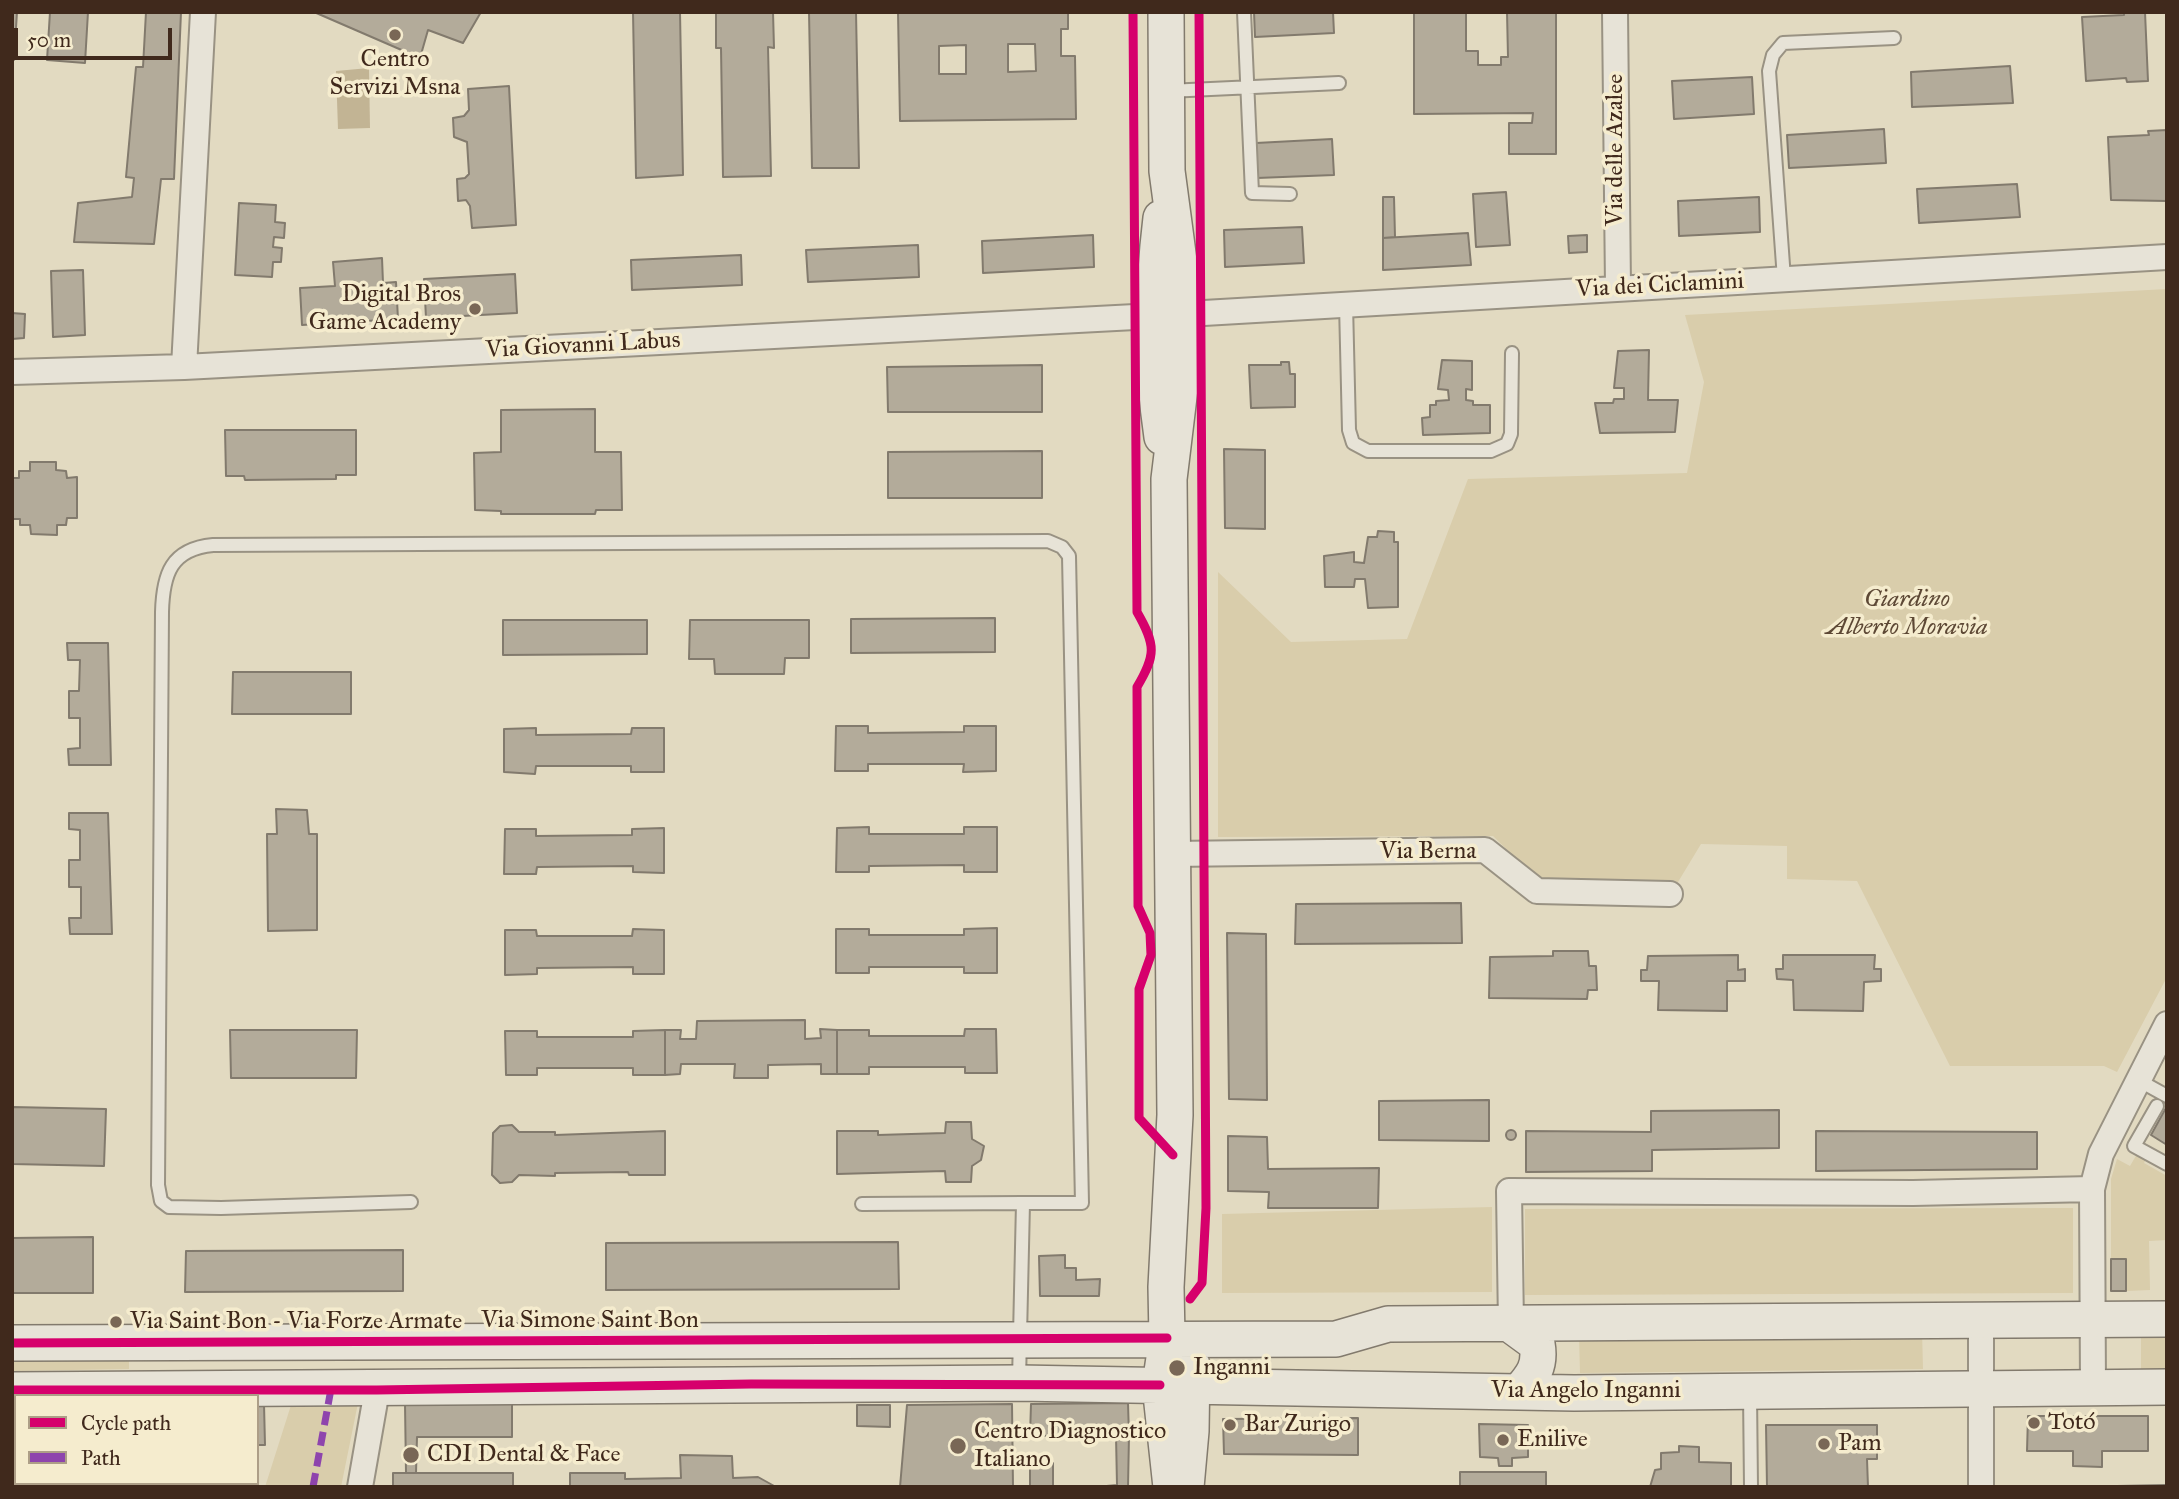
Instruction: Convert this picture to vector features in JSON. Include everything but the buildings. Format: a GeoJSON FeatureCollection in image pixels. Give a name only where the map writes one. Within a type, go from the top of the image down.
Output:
{"type":"FeatureCollection","features":[{"type":"Feature","properties":{"kind":"street"},"geometry":{"type":"LineString","coordinates":[[184,367],[203,12]]}},
{"type":"Feature","properties":{"kind":"street"},"geometry":{"type":"LineString","coordinates":[[1166,12],[1167,171],[1155,264],[1168,315],[1154,385],[1169,479],[1175,1115],[1180,1338],[1171,1487]]}},
{"type":"Feature","properties":{"kind":"street","name":"Via delle Azalee"},"geometry":{"type":"LineString","coordinates":[[1615,12],[1618,287]]}},
{"type":"Feature","properties":{"kind":"street","name":"Via dei Ciclamini"},"geometry":{"type":"LineString","coordinates":[[1168,315],[2167,257]]}},
{"type":"Feature","properties":{"kind":"street","name":"Via Giovanni Labus"},"geometry":{"type":"LineString","coordinates":[[12,372],[184,367],[1168,315]]}},
{"type":"Feature","properties":{"kind":"street","name":"Via Berna"},"geometry":{"type":"LineString","coordinates":[[1172,854],[1485,850],[1537,891],[1670,894]]}},
{"type":"Feature","properties":{"kind":"street"},"geometry":{"type":"LineString","coordinates":[[2093,1387],[2092,1189],[2101,1154],[2167,1024]]}},
{"type":"Feature","properties":{"kind":"street"},"geometry":{"type":"LineString","coordinates":[[1511,1325],[1509,1191],[1913,1193],[2092,1189]]}},
{"type":"Feature","properties":{"kind":"street"},"geometry":{"type":"LineString","coordinates":[[1180,1338],[1336,1339],[1388,1325],[2167,1319]]}},
{"type":"Feature","properties":{"kind":"street"},"geometry":{"type":"LineString","coordinates":[[1981,1320],[1981,1487]]}},
{"type":"Feature","properties":{"kind":"street"},"geometry":{"type":"LineString","coordinates":[[1511,1325],[1537,1344],[1539,1358],[1534,1375],[1519,1392]]}},
{"type":"Feature","properties":{"kind":"street"},"geometry":{"type":"LineString","coordinates":[[1574,1393],[1558,1378],[1552,1358],[1558,1341],[1578,1325]]}},
{"type":"Feature","properties":{"kind":"street","name":"Via Simone Saint Bon"},"geometry":{"type":"LineString","coordinates":[[12,1343],[386,1340],[752,1342],[1180,1338]]}},
{"type":"Feature","properties":{"kind":"street"},"geometry":{"type":"LineString","coordinates":[[1336,1339],[1336,1389]]}},
{"type":"Feature","properties":{"kind":"street"},"geometry":{"type":"LineString","coordinates":[[751,1384],[752,1342]]}},
{"type":"Feature","properties":{"kind":"street"},"geometry":{"type":"LineString","coordinates":[[12,1390],[377,1390],[1019,1383],[1175,1386]]}},
{"type":"Feature","properties":{"kind":"street"},"geometry":{"type":"LineString","coordinates":[[1175,1386],[1186,1487]]}},
{"type":"Feature","properties":{"kind":"street","name":"Via Angelo Inganni"},"geometry":{"type":"LineString","coordinates":[[1175,1386],[1574,1393],[1750,1389],[2167,1387]]}},
{"type":"Feature","properties":{"kind":"street"},"geometry":{"type":"LineString","coordinates":[[360,1487],[377,1390]]}},
{"type":"Feature","properties":{"kind":"lane"},"geometry":{"type":"LineString","coordinates":[[1244,12],[1252,193],[1290,194]]}},
{"type":"Feature","properties":{"kind":"lane"},"geometry":{"type":"LineString","coordinates":[[1784,279],[1769,71],[1773,55],[1783,43],[1894,38]]}},
{"type":"Feature","properties":{"kind":"lane"},"geometry":{"type":"LineString","coordinates":[[1167,92],[1339,83]]}},
{"type":"Feature","properties":{"kind":"lane"},"geometry":{"type":"LineString","coordinates":[[1346,304],[1349,430],[1353,443],[1368,451],[1491,451],[1507,444],[1511,434],[1512,353]]}},
{"type":"Feature","properties":{"kind":"lane"},"geometry":{"type":"LineString","coordinates":[[411,1202],[208,1208],[169,1207],[161,1201],[158,1171],[163,589],[166,573],[183,554],[195,547],[1048,541],[1062,547],[1069,556],[1082,1203],[862,1204]]}},
{"type":"Feature","properties":{"kind":"lane"},"geometry":{"type":"LineString","coordinates":[[2138,1080],[2167,1096]]}},
{"type":"Feature","properties":{"kind":"lane"},"geometry":{"type":"LineString","coordinates":[[2157,1106],[2134,1146],[2167,1164]]}},
{"type":"Feature","properties":{"kind":"lane"},"geometry":{"type":"LineString","coordinates":[[1019,1383],[1023,1203]]}},
{"type":"Feature","properties":{"kind":"lane"},"geometry":{"type":"LineString","coordinates":[[1750,1389],[1751,1487]]}},
{"type":"Feature","properties":{"kind":"green space","name":"Giardino Alberto Moravia"},"geometry":{"type":"Polygon","coordinates":[[[2167,289],[2167,977],[2117,1072],[2104,1066],[1950,1066],[1857,881],[1787,879],[1787,846],[1701,844],[1678,882],[1542,884],[1493,836],[1218,837],[1218,572],[1291,642],[1407,639],[1468,479],[1687,473],[1704,382],[1685,315],[2167,289]]]}},
{"type":"Feature","properties":{"kind":"green space"},"geometry":{"type":"Polygon","coordinates":[[[2140,1149],[2149,1154],[2144,1163],[2167,1176],[2167,1240],[2149,1241],[2150,1290],[2126,1291],[2126,1259],[2111,1259],[2111,1179],[2117,1159],[2130,1166],[2140,1149]]]}},
{"type":"Feature","properties":{"kind":"green space"},"geometry":{"type":"Polygon","coordinates":[[[1492,1207],[1492,1292],[1222,1293],[1222,1214],[1492,1207]]]}},
{"type":"Feature","properties":{"kind":"green space"},"geometry":{"type":"Polygon","coordinates":[[[2073,1208],[2073,1293],[1525,1295],[1525,1209],[2073,1208]]]}},
{"type":"Feature","properties":{"kind":"green space"},"geometry":{"type":"Polygon","coordinates":[[[1922,1330],[1923,1369],[1580,1373],[1579,1335],[1922,1330]]]}},
{"type":"Feature","properties":{"kind":"green space"},"geometry":{"type":"Polygon","coordinates":[[[2167,1335],[2167,1372],[2141,1373],[2141,1336],[2167,1335]]]}},
{"type":"Feature","properties":{"kind":"green space"},"geometry":{"type":"Polygon","coordinates":[[[129,1352],[129,1369],[12,1371],[12,1354],[129,1352]]]}},
{"type":"Feature","properties":{"kind":"green space"},"geometry":{"type":"Polygon","coordinates":[[[292,1402],[358,1403],[341,1487],[265,1487],[292,1402]]]}},
{"type":"Feature","properties":{"kind":"shaded area"},"geometry":{"type":"Polygon","coordinates":[[[369,68],[370,128],[338,129],[336,71],[369,68]]]}},
{"type":"Feature","properties":{"kind":"marked path"},"geometry":{"type":"LineString","coordinates":[[313,1487],[331,1389]]}},
{"type":"Feature","properties":{"kind":"cycle path"},"geometry":{"type":"LineString","coordinates":[[1133,12],[1137,612],[1148,633],[1151,650],[1148,666],[1137,687],[1138,906],[1150,933],[1151,955],[1139,989],[1139,1118],[1173,1155]]}},
{"type":"Feature","properties":{"kind":"cycle path"},"geometry":{"type":"LineString","coordinates":[[1190,1299],[1202,1283],[1206,1208],[1199,12]]}},
{"type":"Feature","properties":{"kind":"cycle path"},"geometry":{"type":"LineString","coordinates":[[12,1343],[1167,1338]]}},
{"type":"Feature","properties":{"kind":"cycle path"},"geometry":{"type":"LineString","coordinates":[[12,1390],[377,1390],[751,1384],[1160,1385]]}},
{"type":"Feature","properties":{"kind":"place","name":"Centro Servizi Msna"},"geometry":{"type":"Point","coordinates":[395,35]}},
{"type":"Feature","properties":{"kind":"place","name":"Digital Bros Game Academy"},"geometry":{"type":"Point","coordinates":[475,309]}},
{"type":"Feature","properties":{"kind":"place","name":"Via Saint Bon - Via Forze Armate"},"geometry":{"type":"Point","coordinates":[116,1322]}},
{"type":"Feature","properties":{"kind":"place","name":"Inganni"},"geometry":{"type":"Point","coordinates":[1177,1368]}},
{"type":"Feature","properties":{"kind":"place","name":"Totó"},"geometry":{"type":"Point","coordinates":[2034,1423]}},
{"type":"Feature","properties":{"kind":"place","name":"Bar Zurigo"},"geometry":{"type":"Point","coordinates":[1230,1425]}},
{"type":"Feature","properties":{"kind":"place","name":"Enilive"},"geometry":{"type":"Point","coordinates":[1503,1440]}},
{"type":"Feature","properties":{"kind":"place","name":"Pam"},"geometry":{"type":"Point","coordinates":[1824,1444]}},
{"type":"Feature","properties":{"kind":"place","name":"Centro Diagnostico Italiano"},"geometry":{"type":"Point","coordinates":[958,1446]}},
{"type":"Feature","properties":{"kind":"place","name":"CDI Dental & Face"},"geometry":{"type":"Point","coordinates":[411,1455]}}]}
